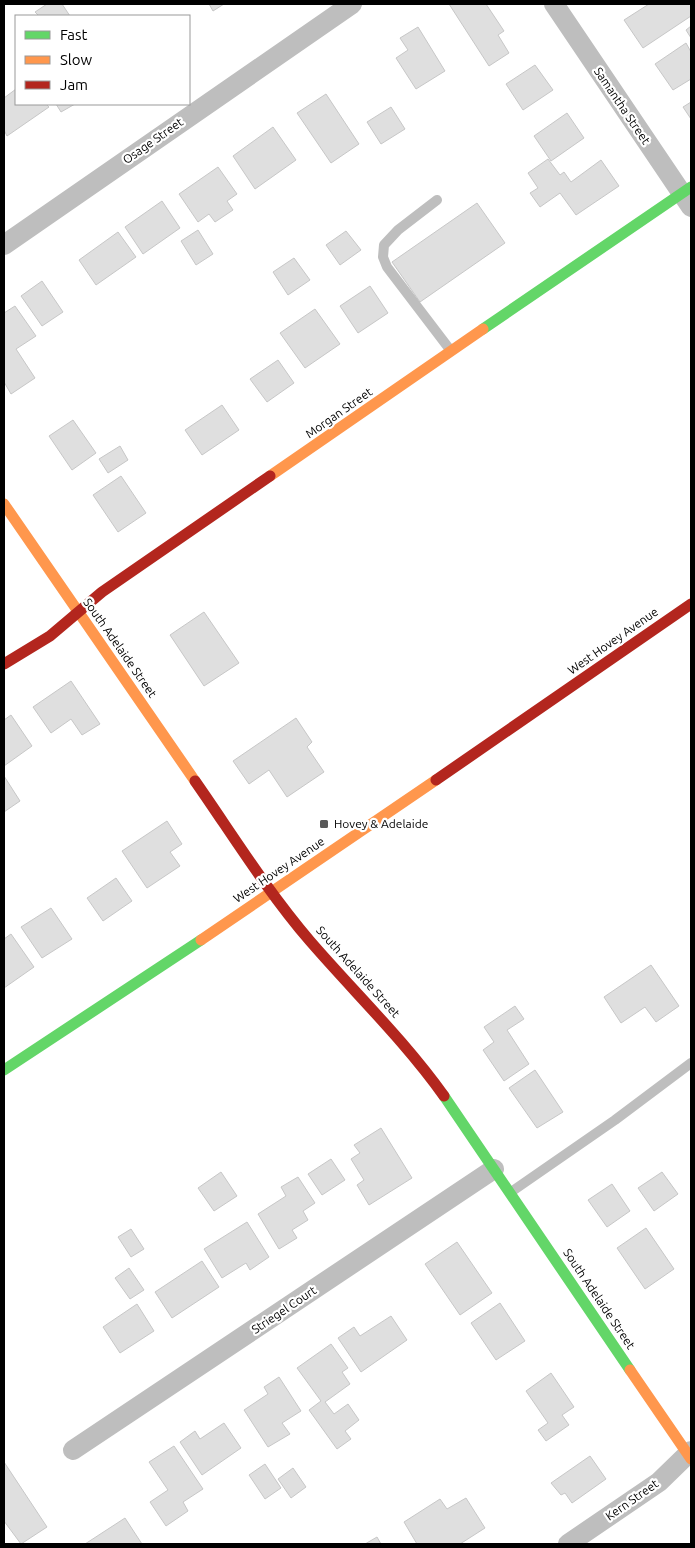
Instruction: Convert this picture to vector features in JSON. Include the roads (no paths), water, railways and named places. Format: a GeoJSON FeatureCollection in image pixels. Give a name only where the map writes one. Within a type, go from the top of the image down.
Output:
{"type":"FeatureCollection","features":[{"type":"Feature","properties":{"kind":"street","name":"Osage Street"},"geometry":{"type":"LineString","coordinates":[[4,245],[352,4]]}},
{"type":"Feature","properties":{"kind":"street","name":"Samantha Street"},"geometry":{"type":"LineString","coordinates":[[554,4],[688,196]]}},
{"type":"Feature","properties":{"kind":"street","name":"Morgan Street"},"geometry":{"type":"LineString","coordinates":[[4,664],[50,636],[102,592],[452,352],[688,196]]}},
{"type":"Feature","properties":{"kind":"street","name":"South Adelaide Street"},"geometry":{"type":"LineString","coordinates":[[4,504],[272,893],[309,940],[423,1067],[690,1455]]}},
{"type":"Feature","properties":{"kind":"street","name":"West Hovey Avenue"},"geometry":{"type":"LineString","coordinates":[[4,1070],[272,893],[691,604]]}},
{"type":"Feature","properties":{"kind":"street","name":"Striegel Court"},"geometry":{"type":"LineString","coordinates":[[73,1450],[494,1169]]}},
{"type":"Feature","properties":{"kind":"street","name":"Kern Street"},"geometry":{"type":"LineString","coordinates":[[568,1544],[659,1482],[690,1455]]}},
{"type":"Feature","properties":{"kind":"lane"},"geometry":{"type":"LineString","coordinates":[[437,200],[398,230],[384,245],[383,257],[387,267],[452,352]]}},
{"type":"Feature","properties":{"kind":"lane"},"geometry":{"type":"LineString","coordinates":[[510,1193],[615,1120],[691,1063]]}},
{"type":"Feature","properties":{"kind":"place","name":"Hovey & Adelaide"},"geometry":{"type":"Point","coordinates":[324,824]}}]}
